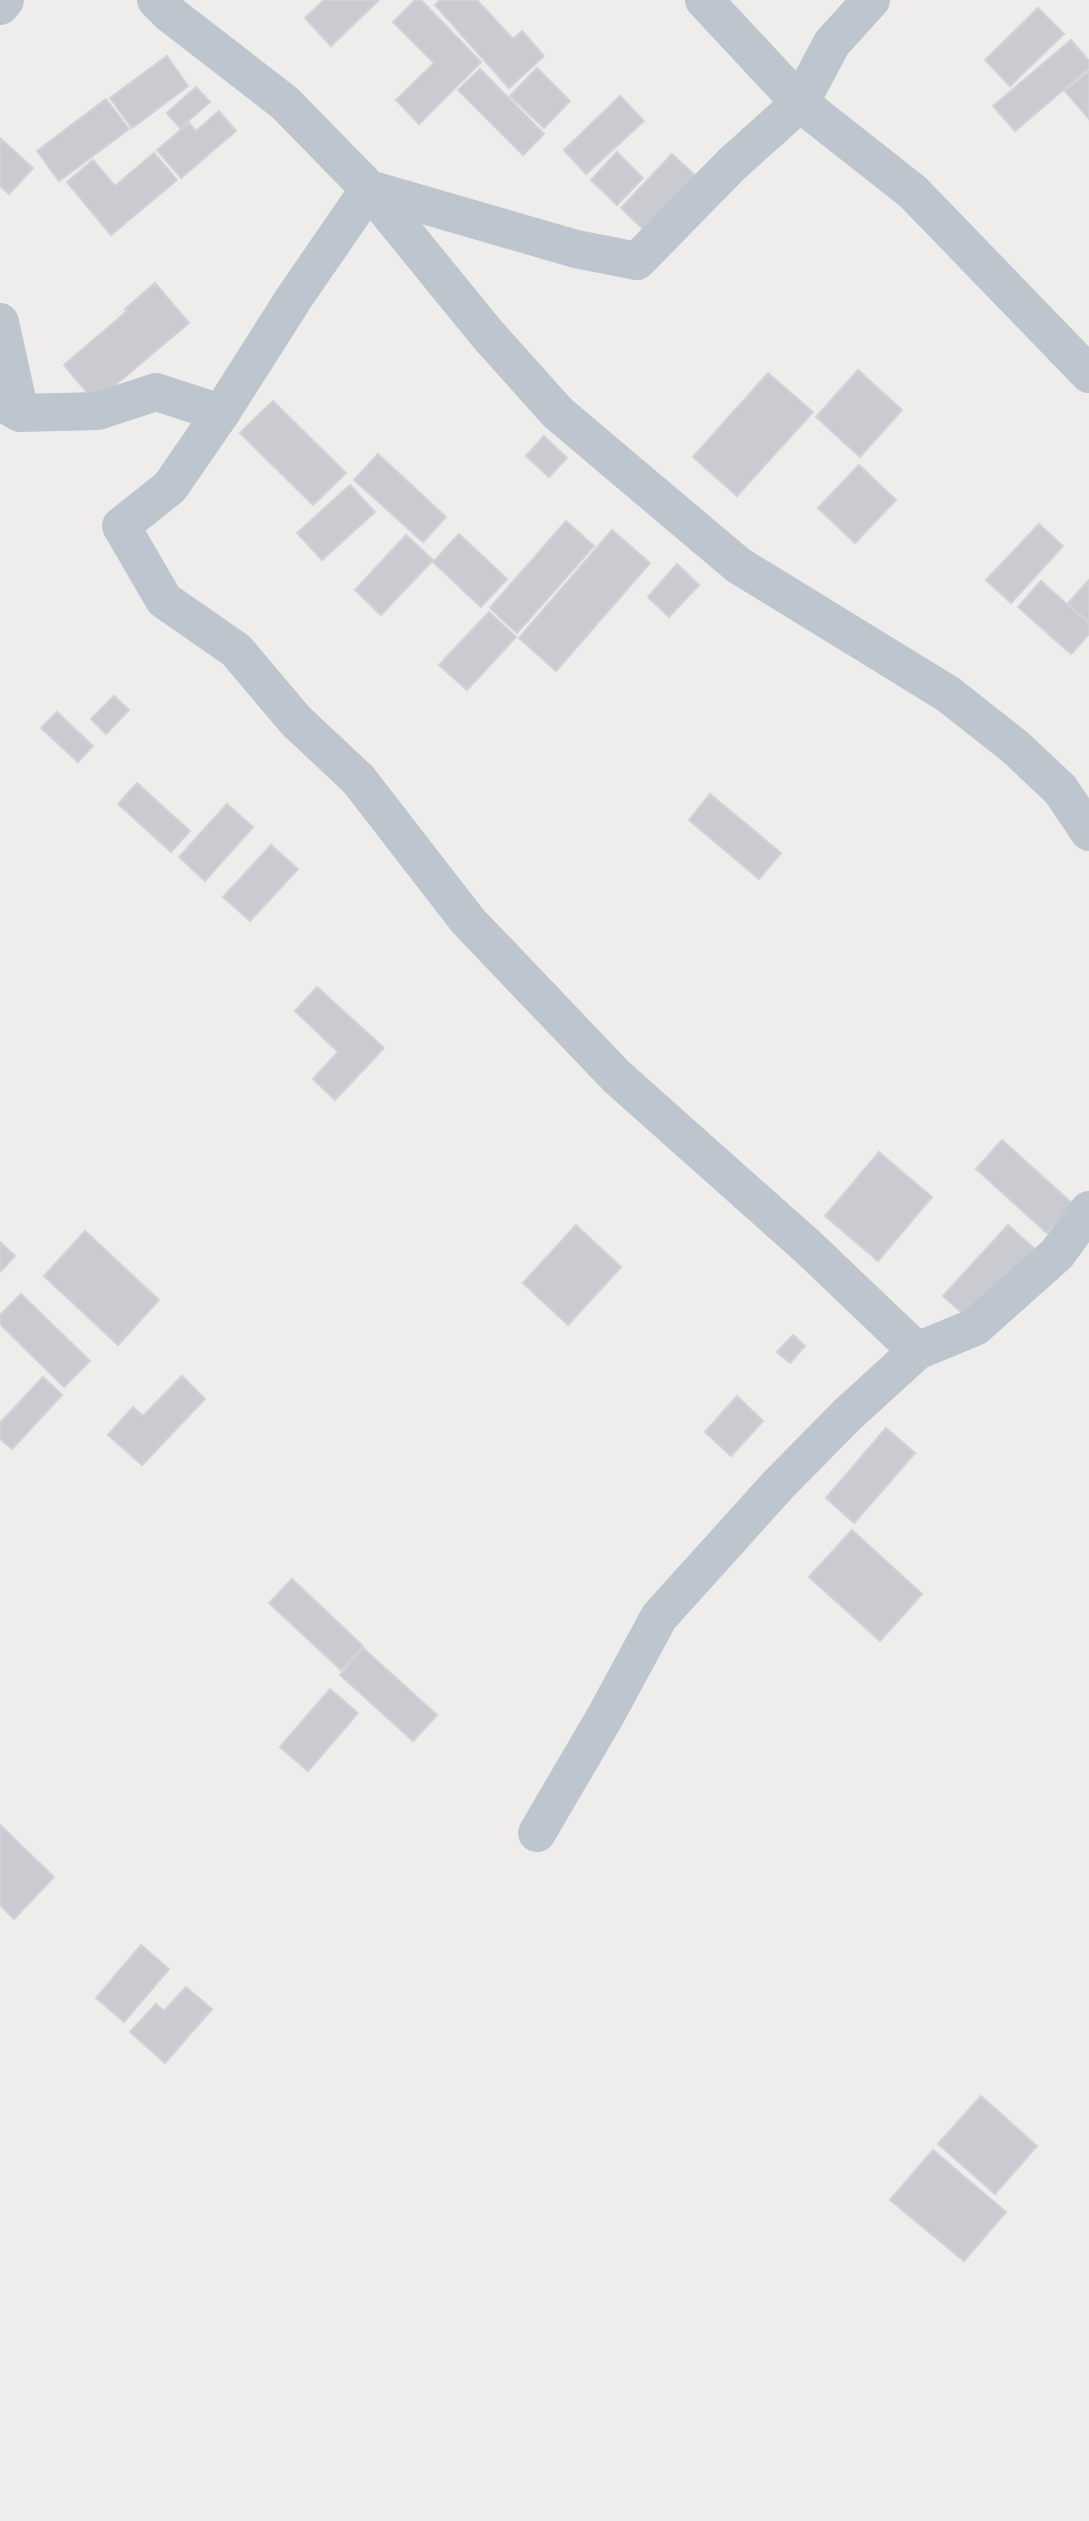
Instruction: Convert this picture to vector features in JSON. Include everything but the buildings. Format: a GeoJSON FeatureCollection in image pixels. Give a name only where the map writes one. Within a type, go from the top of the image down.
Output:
{"type":"FeatureCollection","features":[{"type":"Feature","properties":{"kind":"street"},"geometry":{"type":"LineString","coordinates":[[0,6],[5,0]]}},
{"type":"Feature","properties":{"kind":"street"},"geometry":{"type":"LineString","coordinates":[[156,0],[285,103],[369,189],[488,335],[558,413],[738,565],[948,694],[1003,737],[1060,789],[1089,832]]}},
{"type":"Feature","properties":{"kind":"street"},"geometry":{"type":"LineString","coordinates":[[704,0],[800,103],[913,192],[1089,374]]}},
{"type":"Feature","properties":{"kind":"street"},"geometry":{"type":"LineString","coordinates":[[369,189],[576,249],[637,261],[732,164],[800,103],[832,43],[871,0]]}},
{"type":"Feature","properties":{"kind":"street"},"geometry":{"type":"LineString","coordinates":[[369,189],[170,487],[121,526],[164,600],[236,650],[296,721],[358,779],[468,921],[617,1077],[808,1247],[917,1351]]}},
{"type":"Feature","properties":{"kind":"street"},"geometry":{"type":"LineString","coordinates":[[0,322],[10,407],[98,411],[156,392],[221,413]]}},
{"type":"Feature","properties":{"kind":"street"},"geometry":{"type":"LineString","coordinates":[[537,1833],[659,1617],[778,1485],[847,1415],[917,1351],[975,1327],[1057,1254],[1089,1210]]}}]}
